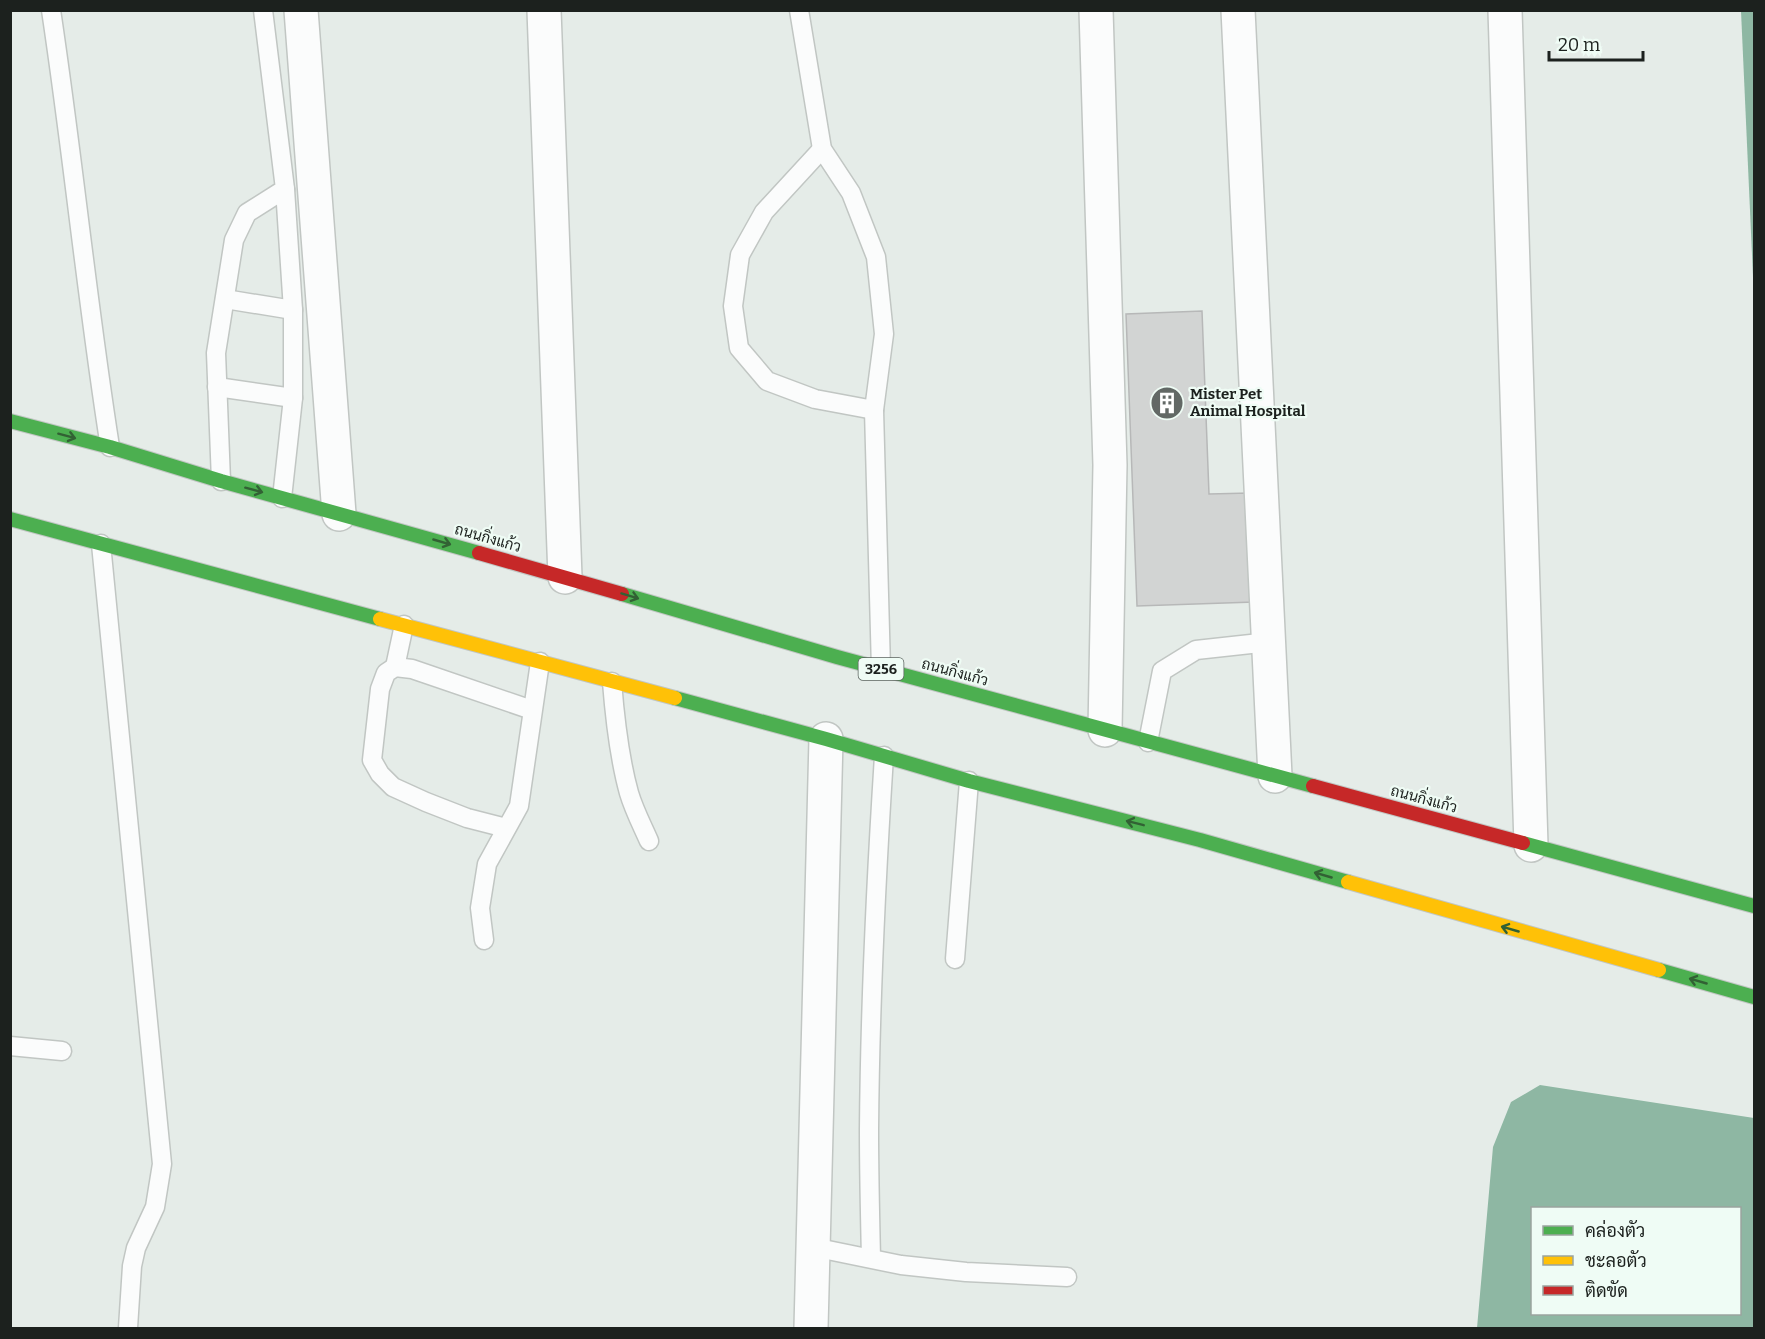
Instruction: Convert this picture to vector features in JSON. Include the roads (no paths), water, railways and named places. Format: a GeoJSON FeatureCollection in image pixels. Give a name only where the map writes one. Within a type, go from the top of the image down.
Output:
{"type":"FeatureCollection","features":[{"type":"Feature","properties":{"kind":"main road","name":"ถนนกิ่งแก้ว"},"geometry":{"type":"LineString","coordinates":[[10,421],[110,447],[221,481],[566,577],[880,669],[1755,906]]}},
{"type":"Feature","properties":{"kind":"main road"},"geometry":{"type":"LineString","coordinates":[[10,519],[826,739],[969,781],[1200,840],[1755,997]]}},
{"type":"Feature","properties":{"kind":"street"},"geometry":{"type":"LineString","coordinates":[[301,10],[339,514]]}},
{"type":"Feature","properties":{"kind":"street"},"geometry":{"type":"LineString","coordinates":[[544,10],[566,577]]}},
{"type":"Feature","properties":{"kind":"street"},"geometry":{"type":"LineString","coordinates":[[1096,10],[1110,465],[1105,730]]}},
{"type":"Feature","properties":{"kind":"street"},"geometry":{"type":"LineString","coordinates":[[1238,10],[1275,776]]}},
{"type":"Feature","properties":{"kind":"street"},"geometry":{"type":"LineString","coordinates":[[1505,10],[1531,845]]}},
{"type":"Feature","properties":{"kind":"street"},"geometry":{"type":"LineString","coordinates":[[811,1329],[826,739]]}},
{"type":"Feature","properties":{"kind":"lane"},"geometry":{"type":"LineString","coordinates":[[51,10],[95,358],[110,447]]}},
{"type":"Feature","properties":{"kind":"lane"},"geometry":{"type":"LineString","coordinates":[[263,10],[285,189],[293,310],[293,398],[282,498]]}},
{"type":"Feature","properties":{"kind":"lane"},"geometry":{"type":"LineString","coordinates":[[800,10],[822,148],[851,193],[876,257],[884,334],[874,410],[880,669]]}},
{"type":"Feature","properties":{"kind":"lane"},"geometry":{"type":"LineString","coordinates":[[822,148],[765,212],[740,255],[733,306],[739,348],[767,381],[815,399],[874,410]]}},
{"type":"Feature","properties":{"kind":"lane"},"geometry":{"type":"LineString","coordinates":[[221,481],[216,352],[234,240],[247,213],[285,189]]}},
{"type":"Feature","properties":{"kind":"lane"},"geometry":{"type":"LineString","coordinates":[[225,299],[293,310]]}},
{"type":"Feature","properties":{"kind":"lane"},"geometry":{"type":"LineString","coordinates":[[217,387],[293,398]]}},
{"type":"Feature","properties":{"kind":"lane"},"geometry":{"type":"LineString","coordinates":[[101,544],[162,1164],[155,1207],[136,1248],[132,1266],[128,1329]]}},
{"type":"Feature","properties":{"kind":"lane"},"geometry":{"type":"LineString","coordinates":[[395,667],[404,625]]}},
{"type":"Feature","properties":{"kind":"lane"},"geometry":{"type":"LineString","coordinates":[[1148,742],[1162,671],[1196,650],[1269,642]]}},
{"type":"Feature","properties":{"kind":"lane"},"geometry":{"type":"LineString","coordinates":[[484,940],[480,908],[486,864],[519,806],[540,662]]}},
{"type":"Feature","properties":{"kind":"lane"},"geometry":{"type":"LineString","coordinates":[[506,828],[467,818],[426,802],[393,787],[380,774],[372,760],[380,689],[386,673],[395,667],[412,669],[532,710]]}},
{"type":"Feature","properties":{"kind":"lane"},"geometry":{"type":"LineString","coordinates":[[612,682],[621,763],[630,795],[649,841]]}},
{"type":"Feature","properties":{"kind":"lane"},"geometry":{"type":"LineString","coordinates":[[871,1258],[870,1044],[884,756]]}},
{"type":"Feature","properties":{"kind":"lane"},"geometry":{"type":"LineString","coordinates":[[955,959],[969,781]]}},
{"type":"Feature","properties":{"kind":"lane"},"geometry":{"type":"LineString","coordinates":[[10,1046],[62,1051]]}},
{"type":"Feature","properties":{"kind":"lane"},"geometry":{"type":"LineString","coordinates":[[813,1247],[901,1264],[966,1272],[1066,1277]]}},
{"type":"Feature","properties":{"kind":"place","name":"Mister Pet Animal Hospital"},"geometry":{"type":"Point","coordinates":[1167,403]}}]}
